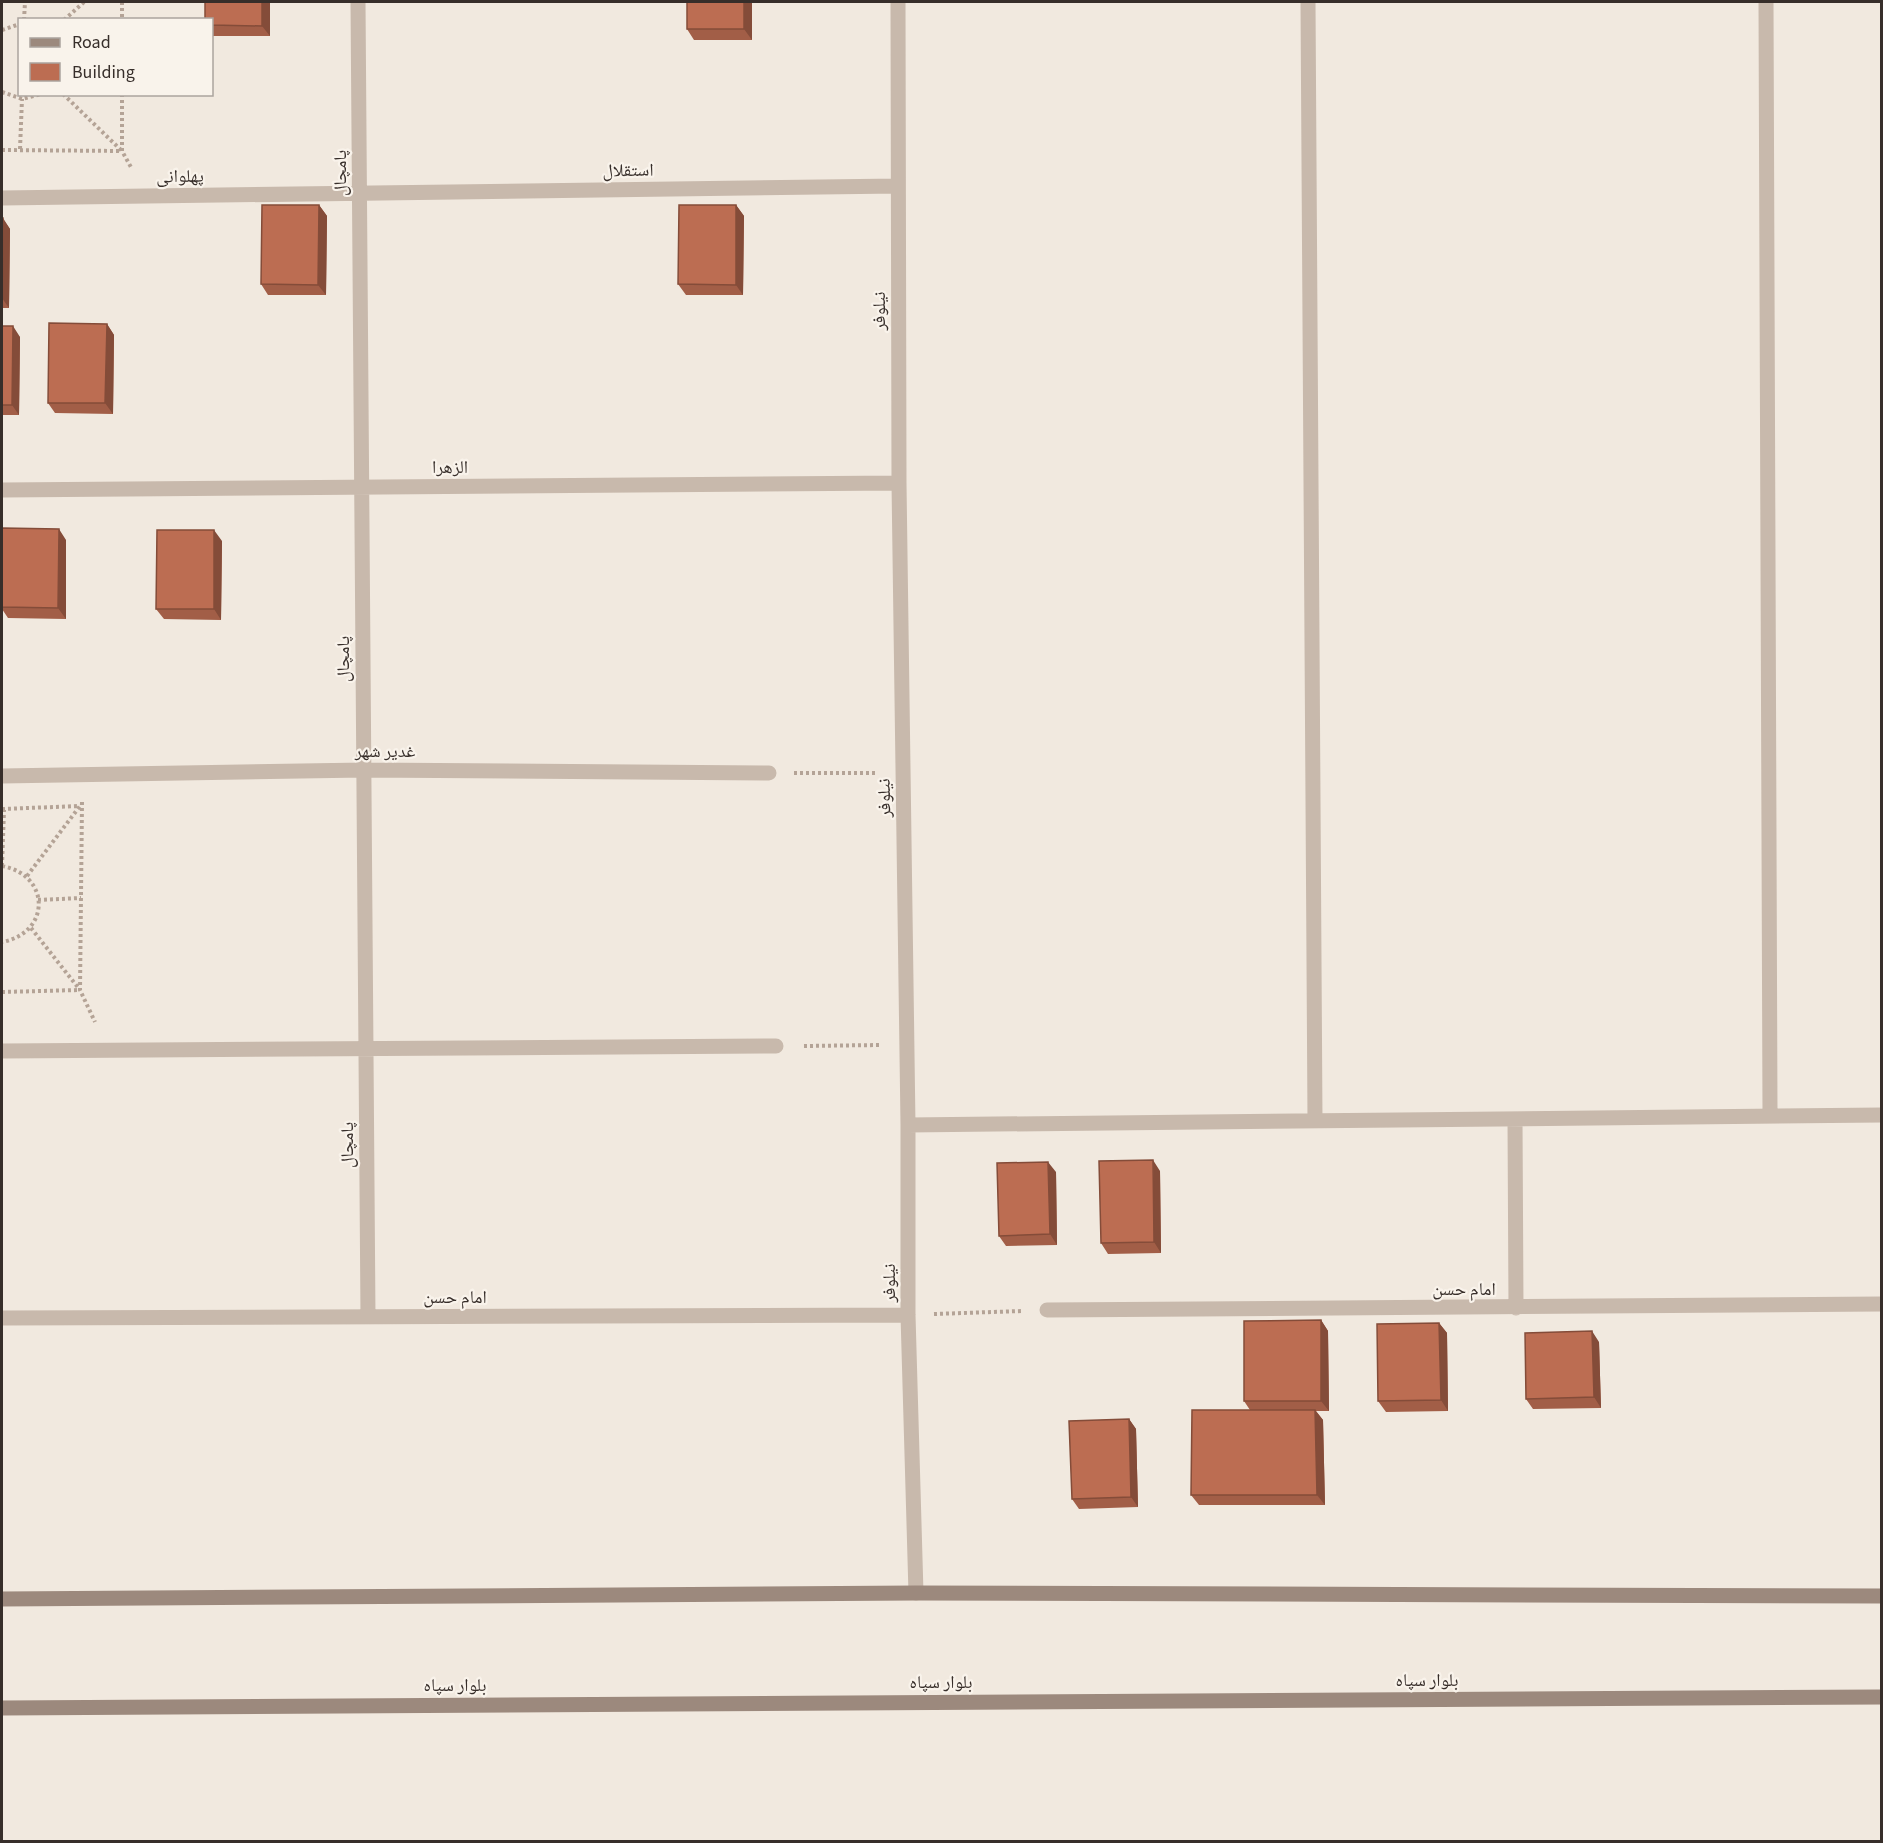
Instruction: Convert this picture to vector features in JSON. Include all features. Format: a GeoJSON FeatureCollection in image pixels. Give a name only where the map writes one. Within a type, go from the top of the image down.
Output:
{"type":"FeatureCollection","features":[{"type":"Feature","properties":{"kind":"main road"},"geometry":{"type":"LineString","coordinates":[[2,1599],[916,1593],[1881,1596]]}},
{"type":"Feature","properties":{"kind":"main road","name":"بلوار سپاه"},"geometry":{"type":"LineString","coordinates":[[2,1708],[1881,1697]]}},
{"type":"Feature","properties":{"kind":"street","name":"پامچال"},"geometry":{"type":"LineString","coordinates":[[358,2],[368,1317]]}},
{"type":"Feature","properties":{"kind":"street","name":"نیلوفر"},"geometry":{"type":"LineString","coordinates":[[898,2],[899,483],[908,1125],[908,1315],[916,1593]]}},
{"type":"Feature","properties":{"kind":"street"},"geometry":{"type":"LineString","coordinates":[[1308,2],[1315,1120]]}},
{"type":"Feature","properties":{"kind":"street"},"geometry":{"type":"LineString","coordinates":[[1766,2],[1770,1116]]}},
{"type":"Feature","properties":{"kind":"street","name":"استقلال"},"geometry":{"type":"LineString","coordinates":[[359,193],[898,186]]}},
{"type":"Feature","properties":{"kind":"street","name":"پهلوانی"},"geometry":{"type":"LineString","coordinates":[[2,198],[359,193]]}},
{"type":"Feature","properties":{"kind":"street","name":"الزهرا"},"geometry":{"type":"LineString","coordinates":[[2,490],[899,483]]}},
{"type":"Feature","properties":{"kind":"street","name":"غدیر شهر"},"geometry":{"type":"LineString","coordinates":[[2,776],[364,770],[769,773]]}},
{"type":"Feature","properties":{"kind":"street"},"geometry":{"type":"LineString","coordinates":[[2,1052],[776,1046]]}},
{"type":"Feature","properties":{"kind":"street"},"geometry":{"type":"LineString","coordinates":[[908,1125],[1881,1115]]}},
{"type":"Feature","properties":{"kind":"street"},"geometry":{"type":"LineString","coordinates":[[1515,1119],[1516,1308]]}},
{"type":"Feature","properties":{"kind":"street","name":"امام حسن"},"geometry":{"type":"LineString","coordinates":[[1047,1310],[1881,1304]]}},
{"type":"Feature","properties":{"kind":"street","name":"امام حسن"},"geometry":{"type":"LineString","coordinates":[[2,1318],[908,1315]]}},
{"type":"Feature","properties":{"kind":"path"},"geometry":{"type":"LineString","coordinates":[[24,18],[25,2]]}},
{"type":"Feature","properties":{"kind":"path"},"geometry":{"type":"LineString","coordinates":[[66,18],[84,2]]}},
{"type":"Feature","properties":{"kind":"path"},"geometry":{"type":"LineString","coordinates":[[122,2],[122,18]]}},
{"type":"Feature","properties":{"kind":"path"},"geometry":{"type":"LineString","coordinates":[[2,30],[18,25]]}},
{"type":"Feature","properties":{"kind":"path"},"geometry":{"type":"LineString","coordinates":[[2,92],[22,99],[33,96]]}},
{"type":"Feature","properties":{"kind":"path"},"geometry":{"type":"LineString","coordinates":[[65,96],[122,151],[146,196]]}},
{"type":"Feature","properties":{"kind":"path"},"geometry":{"type":"LineString","coordinates":[[122,96],[122,151]]}},
{"type":"Feature","properties":{"kind":"path"},"geometry":{"type":"LineString","coordinates":[[20,149],[22,99]]}},
{"type":"Feature","properties":{"kind":"path"},"geometry":{"type":"LineString","coordinates":[[2,150],[122,151]]}},
{"type":"Feature","properties":{"kind":"path"},"geometry":{"type":"LineString","coordinates":[[769,773],[903,773]]}},
{"type":"Feature","properties":{"kind":"path"},"geometry":{"type":"LineString","coordinates":[[27,876],[80,806],[97,774]]}},
{"type":"Feature","properties":{"kind":"path"},"geometry":{"type":"LineString","coordinates":[[2,942],[16,939],[31,928],[37,915],[38,900],[35,887],[27,876],[15,869],[2,866],[2,809],[80,806]]}},
{"type":"Feature","properties":{"kind":"path"},"geometry":{"type":"LineString","coordinates":[[80,806],[80,990]]}},
{"type":"Feature","properties":{"kind":"path"},"geometry":{"type":"LineString","coordinates":[[38,900],[81,898]]}},
{"type":"Feature","properties":{"kind":"path"},"geometry":{"type":"LineString","coordinates":[[31,928],[80,990],[107,1050]]}},
{"type":"Feature","properties":{"kind":"path"},"geometry":{"type":"LineString","coordinates":[[2,992],[80,990]]}},
{"type":"Feature","properties":{"kind":"path"},"geometry":{"type":"LineString","coordinates":[[776,1046],[907,1045]]}},
{"type":"Feature","properties":{"kind":"path"},"geometry":{"type":"LineString","coordinates":[[908,1315],[1047,1310]]}},
{"type":"Feature","properties":{"kind":"building"},"geometry":{"type":"Polygon","coordinates":[[[205,2],[262,2],[262,26],[213,25],[213,18],[205,18],[205,2]]]}},
{"type":"Feature","properties":{"kind":"building"},"geometry":{"type":"Polygon","coordinates":[[[687,2],[744,2],[744,29],[687,29],[687,2]]]}},
{"type":"Feature","properties":{"kind":"building"},"geometry":{"type":"Polygon","coordinates":[[[262,205],[319,205],[318,285],[261,284],[262,205]]]}},
{"type":"Feature","properties":{"kind":"building"},"geometry":{"type":"Polygon","coordinates":[[[679,205],[736,205],[736,285],[678,284],[679,205]]]}},
{"type":"Feature","properties":{"kind":"building"},"geometry":{"type":"Polygon","coordinates":[[[2,218],[3,218],[2,298],[2,218]]]}},
{"type":"Feature","properties":{"kind":"building"},"geometry":{"type":"Polygon","coordinates":[[[49,323],[107,324],[105,403],[48,403],[49,323]]]}},
{"type":"Feature","properties":{"kind":"building"},"geometry":{"type":"Polygon","coordinates":[[[2,326],[13,326],[12,405],[2,405],[2,326]]]}},
{"type":"Feature","properties":{"kind":"building"},"geometry":{"type":"Polygon","coordinates":[[[2,528],[59,529],[58,608],[2,607],[2,528]]]}},
{"type":"Feature","properties":{"kind":"building"},"geometry":{"type":"Polygon","coordinates":[[[157,530],[214,530],[214,609],[156,609],[157,530]]]}},
{"type":"Feature","properties":{"kind":"building"},"geometry":{"type":"Polygon","coordinates":[[[1153,1160],[1154,1242],[1101,1243],[1099,1161],[1153,1160]]]}},
{"type":"Feature","properties":{"kind":"building"},"geometry":{"type":"Polygon","coordinates":[[[1048,1162],[1050,1234],[999,1236],[997,1163],[1048,1162]]]}},
{"type":"Feature","properties":{"kind":"building"},"geometry":{"type":"Polygon","coordinates":[[[1321,1320],[1321,1401],[1244,1401],[1244,1321],[1321,1320]]]}},
{"type":"Feature","properties":{"kind":"building"},"geometry":{"type":"Polygon","coordinates":[[[1439,1323],[1441,1400],[1378,1401],[1377,1324],[1439,1323]]]}},
{"type":"Feature","properties":{"kind":"building"},"geometry":{"type":"Polygon","coordinates":[[[1592,1331],[1594,1397],[1526,1399],[1525,1333],[1592,1331]]]}},
{"type":"Feature","properties":{"kind":"building"},"geometry":{"type":"Polygon","coordinates":[[[1192,1410],[1315,1410],[1317,1495],[1191,1495],[1192,1410]]]}},
{"type":"Feature","properties":{"kind":"building"},"geometry":{"type":"Polygon","coordinates":[[[1129,1419],[1131,1497],[1072,1499],[1069,1421],[1129,1419]]]}}]}
